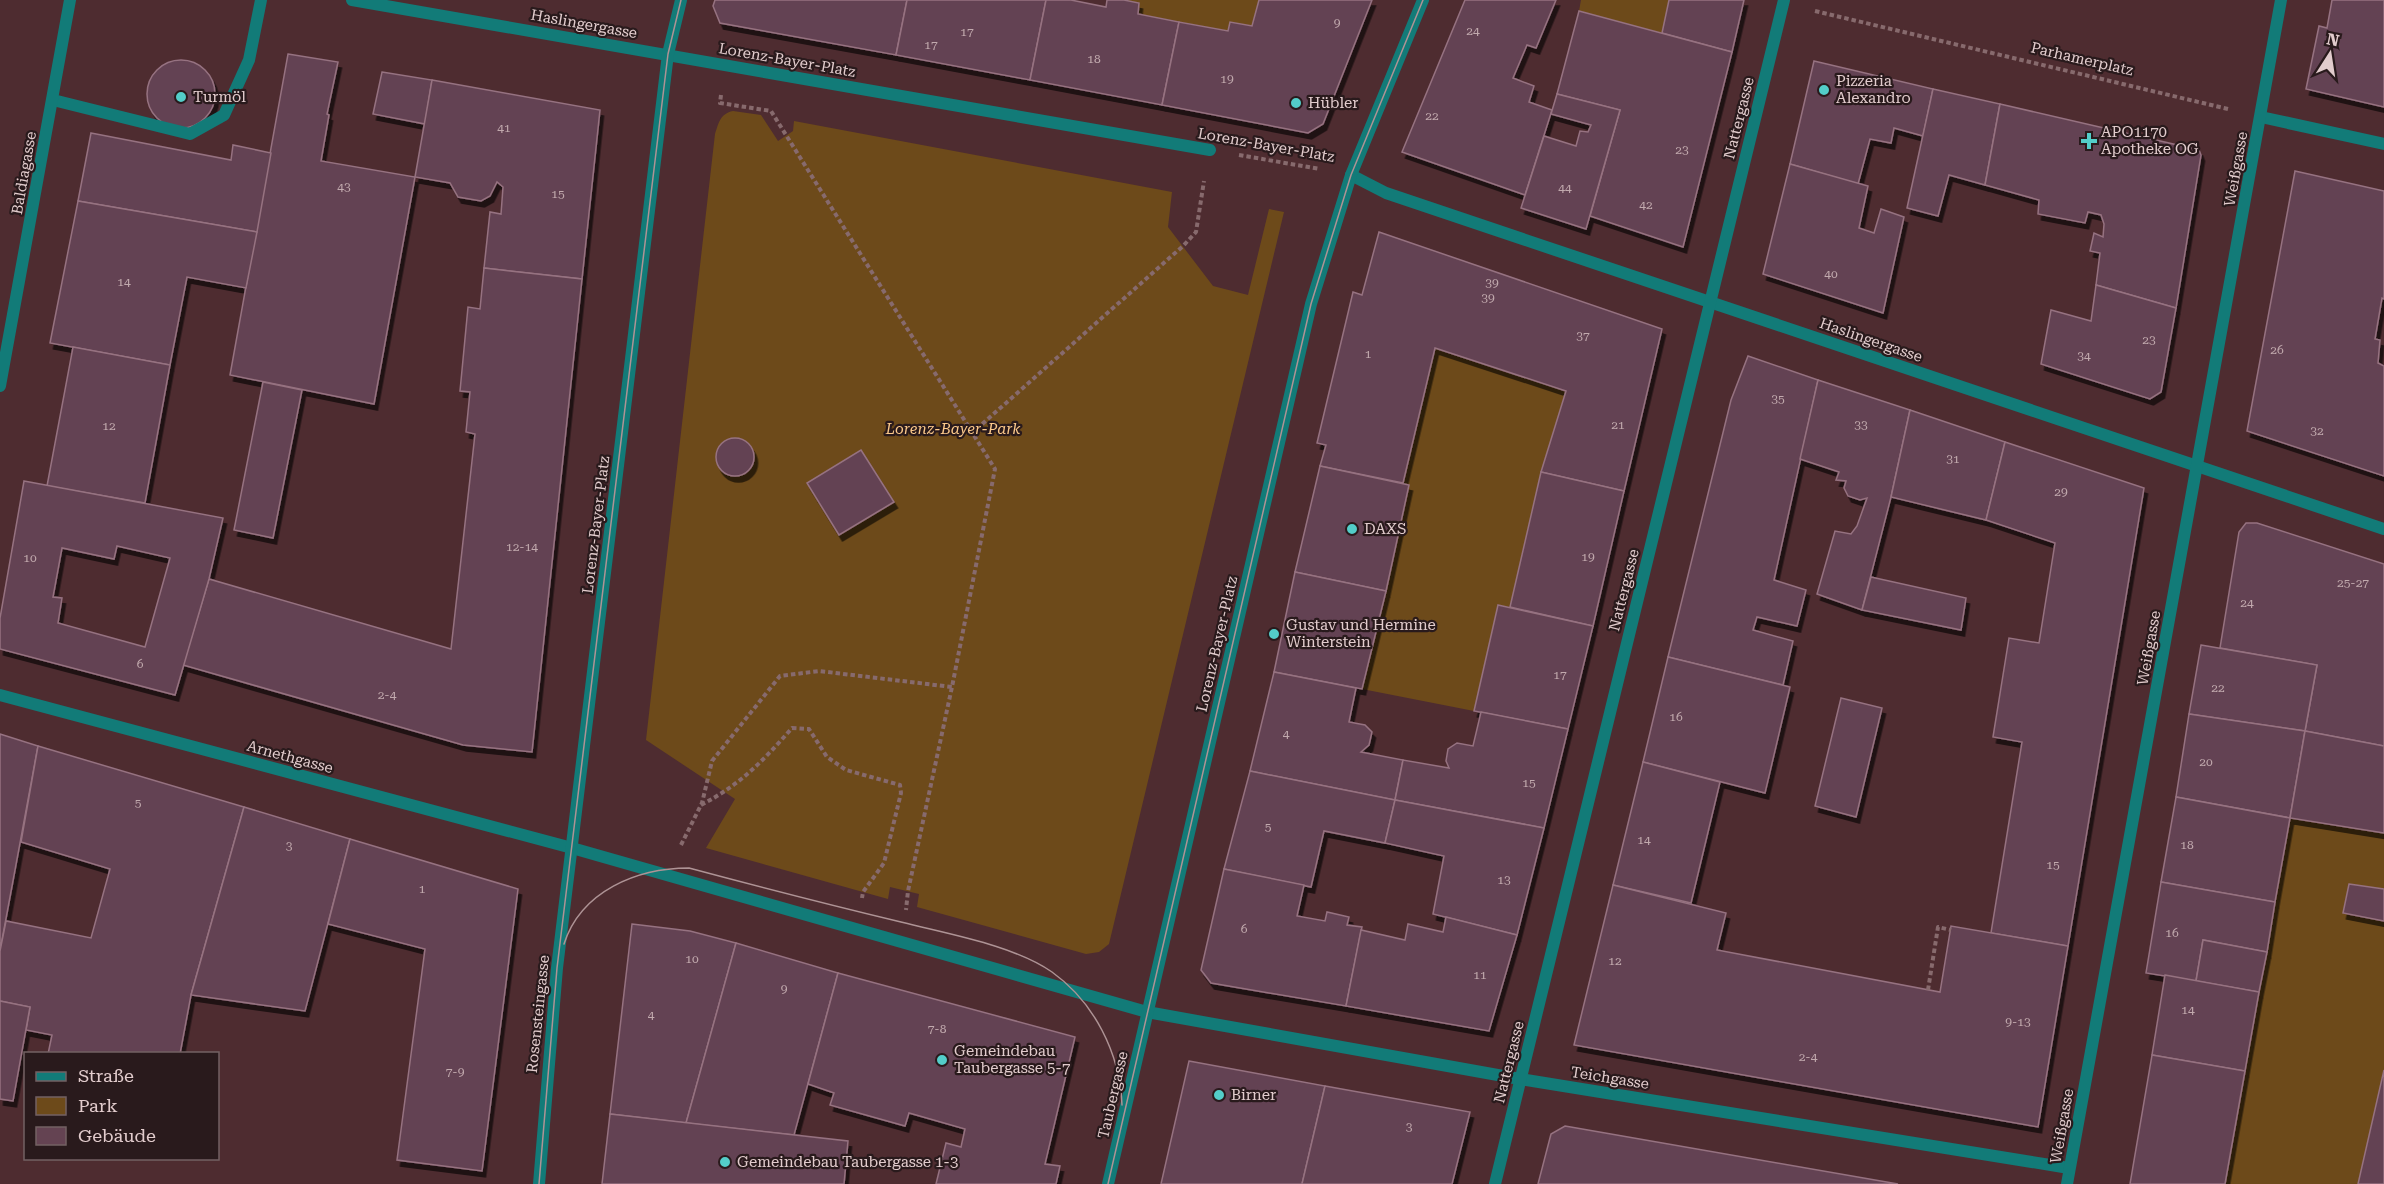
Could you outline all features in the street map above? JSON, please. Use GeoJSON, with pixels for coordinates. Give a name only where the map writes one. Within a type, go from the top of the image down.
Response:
{"type":"FeatureCollection","features":[{"type":"Feature","properties":{"kind":"street","name":"Baldiagasse"},"geometry":{"type":"LineString","coordinates":[[0,386],[70,0]]}},
{"type":"Feature","properties":{"kind":"street"},"geometry":{"type":"LineString","coordinates":[[53,100],[190,134],[224,115],[249,60],[261,0]]}},
{"type":"Feature","properties":{"kind":"street","name":"Haslingergasse"},"geometry":{"type":"LineString","coordinates":[[352,0],[668,54]]}},
{"type":"Feature","properties":{"kind":"street"},"geometry":{"type":"LineString","coordinates":[[668,54],[681,0]]}},
{"type":"Feature","properties":{"kind":"street"},"geometry":{"type":"LineString","coordinates":[[1351,175],[1423,0]]}},
{"type":"Feature","properties":{"kind":"street"},"geometry":{"type":"LineString","coordinates":[[2281,0],[2261,117],[2384,144]]}},
{"type":"Feature","properties":{"kind":"street","name":"Nattergasse"},"geometry":{"type":"LineString","coordinates":[[1495,1184],[1784,2]]}},
{"type":"Feature","properties":{"kind":"street","name":"Lorenz-Bayer-Platz"},"geometry":{"type":"LineString","coordinates":[[572,848],[668,54],[1210,150]]}},
{"type":"Feature","properties":{"kind":"street","name":"Weißgasse"},"geometry":{"type":"LineString","coordinates":[[2067,1184],[2261,117]]}},
{"type":"Feature","properties":{"kind":"street","name":"Haslingergasse"},"geometry":{"type":"LineString","coordinates":[[1351,175],[1386,193],[2384,529]]}},
{"type":"Feature","properties":{"kind":"street","name":"Lorenz-Bayer-Platz"},"geometry":{"type":"LineString","coordinates":[[1147,1012],[1311,304],[1351,175]]}},
{"type":"Feature","properties":{"kind":"street","name":"Arnethgasse"},"geometry":{"type":"LineString","coordinates":[[0,695],[572,848]]}},
{"type":"Feature","properties":{"kind":"street"},"geometry":{"type":"LineString","coordinates":[[572,848],[1147,1012]]}},
{"type":"Feature","properties":{"kind":"street","name":"Rosensteingasse"},"geometry":{"type":"LineString","coordinates":[[539,1184],[557,968],[572,848]]}},
{"type":"Feature","properties":{"kind":"street","name":"Teichgasse"},"geometry":{"type":"LineString","coordinates":[[1147,1012],[1520,1079],[2069,1168]]}},
{"type":"Feature","properties":{"kind":"street","name":"Taubergasse"},"geometry":{"type":"LineString","coordinates":[[1108,1184],[1147,1012]]}},
{"type":"Feature","properties":{"kind":"path","name":"Parhamerplatz"},"geometry":{"type":"LineString","coordinates":[[1784,2],[2261,117]]}},
{"type":"Feature","properties":{"kind":"path"},"geometry":{"type":"LineString","coordinates":[[726,65],[720,103],[771,111],[995,469],[898,941]]}},
{"type":"Feature","properties":{"kind":"path","name":"Lorenz-Bayer-Platz"},"geometry":{"type":"LineString","coordinates":[[1210,150],[1351,175]]}},
{"type":"Feature","properties":{"kind":"path"},"geometry":{"type":"LineString","coordinates":[[971,434],[1196,232],[1210,150]]}},
{"type":"Feature","properties":{"kind":"path"},"geometry":{"type":"LineString","coordinates":[[670,845],[681,845],[700,806],[712,761],[780,676],[819,670],[952,687]]}},
{"type":"Feature","properties":{"kind":"path"},"geometry":{"type":"LineString","coordinates":[[700,806],[725,792],[759,766],[792,728],[809,729],[827,757],[846,770],[900,785],[901,793],[884,863],[863,892],[855,929]]}},
{"type":"Feature","properties":{"kind":"path"},"geometry":{"type":"LineString","coordinates":[[1928,990],[1938,927],[1951,930]]}},
{"type":"Feature","properties":{"kind":"green space"},"geometry":{"type":"Polygon","coordinates":[[[1124,0],[1259,0],[1252,26],[1230,22],[1228,31],[1138,14],[1139,3],[1124,0]]]}},
{"type":"Feature","properties":{"kind":"green space"},"geometry":{"type":"Polygon","coordinates":[[[1581,0],[1669,0],[1662,33],[1579,11],[1581,0]]]}},
{"type":"Feature","properties":{"kind":"green space","name":"Lorenz-Bayer-Park"},"geometry":{"type":"Polygon","coordinates":[[[733,111],[761,115],[778,141],[793,131],[794,121],[1172,192],[1168,227],[1213,286],[1248,295],[1269,209],[1284,212],[1109,944],[1099,952],[1086,954],[917,907],[919,894],[890,887],[888,899],[706,848],[735,799],[646,740],[715,134],[723,116],[733,111]]]}},
{"type":"Feature","properties":{"kind":"green space"},"geometry":{"type":"Polygon","coordinates":[[[1435,348],[1566,391],[1541,472],[1510,607],[1498,605],[1474,711],[1362,689],[1409,486],[1403,483],[1435,348]]]}},
{"type":"Feature","properties":{"kind":"green space"},"geometry":{"type":"Polygon","coordinates":[[[2290,818],[2384,833],[2384,889],[2349,884],[2343,913],[2384,921],[2384,1070],[2358,1184],[2225,1184],[2290,818]]]}},
{"type":"Feature","properties":{"kind":"building"},"geometry":{"type":"Polygon","coordinates":[[[715,0],[907,0],[896,55],[720,23],[713,6],[715,0]]]}},
{"type":"Feature","properties":{"kind":"building"},"geometry":{"type":"Polygon","coordinates":[[[907,0],[1046,0],[1030,80],[896,55],[907,0]]]}},
{"type":"Feature","properties":{"kind":"building"},"geometry":{"type":"Polygon","coordinates":[[[1046,0],[1071,0],[1106,7],[1107,0],[1124,0],[1139,3],[1138,14],[1179,22],[1162,105],[1030,80],[1046,0]]]}},
{"type":"Feature","properties":{"kind":"building"},"geometry":{"type":"Polygon","coordinates":[[[1259,0],[1372,0],[1323,124],[1308,133],[1162,105],[1179,22],[1228,31],[1230,22],[1252,26],[1259,0]]]}},
{"type":"Feature","properties":{"kind":"building"},"geometry":{"type":"Polygon","coordinates":[[[1465,0],[1556,0],[1536,48],[1527,45],[1513,78],[1534,86],[1529,102],[1552,110],[1525,195],[1402,152],[1465,0]]]}},
{"type":"Feature","properties":{"kind":"building"},"geometry":{"type":"Polygon","coordinates":[[[1669,0],[1744,0],[1732,52],[1662,33],[1669,0]]]}},
{"type":"Feature","properties":{"kind":"building"},"geometry":{"type":"Polygon","coordinates":[[[2332,0],[2384,0],[2384,107],[2306,89],[2319,26],[2327,28],[2332,0]]]}},
{"type":"Feature","properties":{"kind":"building"},"geometry":{"type":"Polygon","coordinates":[[[1579,11],[1732,52],[1683,247],[1590,216],[1620,110],[1557,94],[1579,11]]]}},
{"type":"Feature","properties":{"kind":"building"},"geometry":{"type":"Polygon","coordinates":[[[288,54],[338,62],[327,114],[329,115],[321,161],[415,177],[374,404],[230,375],[288,54]]]}},
{"type":"Feature","properties":{"kind":"building"},"geometry":{"type":"Polygon","coordinates":[[[181,60],[194,63],[205,70],[212,81],[215,94],[212,107],[205,118],[194,125],[181,128],[168,125],[157,118],[150,107],[147,94],[150,81],[157,70],[168,63],[181,60]]]}},
{"type":"Feature","properties":{"kind":"building"},"geometry":{"type":"Polygon","coordinates":[[[1814,61],[1933,89],[1923,136],[1894,128],[1891,143],[1870,139],[1858,184],[1790,164],[1814,61]]]}},
{"type":"Feature","properties":{"kind":"building"},"geometry":{"type":"Polygon","coordinates":[[[382,72],[432,80],[425,124],[373,114],[382,72]]]}},
{"type":"Feature","properties":{"kind":"building"},"geometry":{"type":"Polygon","coordinates":[[[432,80],[600,110],[582,279],[484,268],[490,212],[501,214],[503,187],[497,182],[490,196],[481,201],[458,197],[450,183],[415,177],[432,80]]]}},
{"type":"Feature","properties":{"kind":"building"},"geometry":{"type":"Polygon","coordinates":[[[1933,89],[2000,104],[1985,185],[1949,175],[1938,216],[1907,208],[1933,89]]]}},
{"type":"Feature","properties":{"kind":"building"},"geometry":{"type":"Polygon","coordinates":[[[1557,94],[1620,110],[1586,229],[1521,208],[1544,136],[1576,146],[1580,131],[1588,132],[1591,125],[1551,114],[1557,94]]]}},
{"type":"Feature","properties":{"kind":"building"},"geometry":{"type":"Polygon","coordinates":[[[2000,104],[2199,150],[2201,155],[2176,308],[2096,285],[2100,253],[2090,251],[2094,233],[2103,237],[2104,224],[2101,215],[2088,212],[2085,223],[2038,214],[2039,200],[1985,185],[2000,104]]]}},
{"type":"Feature","properties":{"kind":"building"},"geometry":{"type":"Polygon","coordinates":[[[91,133],[231,160],[233,145],[271,153],[257,232],[78,201],[91,133]]]}},
{"type":"Feature","properties":{"kind":"building"},"geometry":{"type":"Polygon","coordinates":[[[1790,164],[1868,186],[1859,228],[1874,233],[1881,209],[1904,217],[1883,313],[1763,274],[1790,164]]]}},
{"type":"Feature","properties":{"kind":"building"},"geometry":{"type":"Polygon","coordinates":[[[2295,171],[2384,191],[2384,299],[2382,298],[2375,339],[2380,340],[2378,363],[2384,366],[2384,476],[2247,431],[2295,171]]]}},
{"type":"Feature","properties":{"kind":"building"},"geometry":{"type":"Polygon","coordinates":[[[78,201],[257,232],[246,288],[187,277],[170,365],[50,343],[78,201]]]}},
{"type":"Feature","properties":{"kind":"building"},"geometry":{"type":"Polygon","coordinates":[[[1379,232],[1662,329],[1624,491],[1541,472],[1566,391],[1435,348],[1403,483],[1320,466],[1326,445],[1317,443],[1353,292],[1362,295],[1379,232]]]}},
{"type":"Feature","properties":{"kind":"building"},"geometry":{"type":"Polygon","coordinates":[[[484,268],[582,279],[532,752],[463,745],[183,665],[209,579],[451,649],[475,434],[466,432],[470,392],[460,391],[468,307],[480,309],[484,268]]]}},
{"type":"Feature","properties":{"kind":"building"},"geometry":{"type":"Polygon","coordinates":[[[2096,285],[2176,308],[2161,392],[2150,399],[2041,364],[2051,310],[2091,321],[2096,285]]]}},
{"type":"Feature","properties":{"kind":"building"},"geometry":{"type":"Polygon","coordinates":[[[73,347],[170,365],[145,503],[47,486],[73,347]]]}},
{"type":"Feature","properties":{"kind":"building"},"geometry":{"type":"Polygon","coordinates":[[[1748,356],[1818,380],[1774,580],[1806,590],[1797,626],[1757,617],[1753,630],[1793,641],[1783,685],[1668,657],[1731,400],[1748,356]]]}},
{"type":"Feature","properties":{"kind":"building"},"geometry":{"type":"Polygon","coordinates":[[[1818,380],[1910,410],[1891,497],[1862,610],[1817,594],[1835,531],[1851,534],[1857,526],[1867,498],[1860,500],[1848,496],[1844,488],[1846,481],[1836,480],[1839,472],[1800,459],[1818,380]]]}},
{"type":"Feature","properties":{"kind":"building"},"geometry":{"type":"Polygon","coordinates":[[[263,382],[302,390],[273,538],[234,530],[263,382]]]}},
{"type":"Feature","properties":{"kind":"building"},"geometry":{"type":"Polygon","coordinates":[[[1910,410],[2005,442],[1986,520],[1891,497],[1910,410]]]}},
{"type":"Feature","properties":{"kind":"building"},"geometry":{"type":"Polygon","coordinates":[[[735,438],[749,443],[754,457],[749,471],[735,476],[721,471],[716,457],[721,443],[735,438]]]}},
{"type":"Feature","properties":{"kind":"building"},"geometry":{"type":"Polygon","coordinates":[[[2005,442],[2144,488],[2068,946],[1991,933],[2022,742],[1993,737],[2009,638],[2039,643],[2055,543],[1986,520],[2005,442]]]}},
{"type":"Feature","properties":{"kind":"building"},"geometry":{"type":"Polygon","coordinates":[[[861,450],[894,502],[839,535],[807,483],[861,450]]]}},
{"type":"Feature","properties":{"kind":"building","name":"DAXS"},"geometry":{"type":"Polygon","coordinates":[[[1320,466],[1409,485],[1386,591],[1295,572],[1320,466]]]}},
{"type":"Feature","properties":{"kind":"building"},"geometry":{"type":"Polygon","coordinates":[[[1541,472],[1624,491],[1593,626],[1510,607],[1541,472]]]}},
{"type":"Feature","properties":{"kind":"building"},"geometry":{"type":"Polygon","coordinates":[[[24,481],[223,518],[209,579],[175,695],[0,649],[0,618],[24,481]],[[117,546],[114,559],[62,548],[53,597],[62,598],[58,623],[145,647],[170,558],[117,546]]]}},
{"type":"Feature","properties":{"kind":"building"},"geometry":{"type":"Polygon","coordinates":[[[2246,523],[2257,523],[2384,564],[2384,746],[2305,731],[2317,665],[2220,648],[2239,532],[2246,523]]]}},
{"type":"Feature","properties":{"kind":"building"},"geometry":{"type":"Polygon","coordinates":[[[1295,572],[1386,591],[1362,689],[1274,672],[1295,572]]]}},
{"type":"Feature","properties":{"kind":"building"},"geometry":{"type":"Polygon","coordinates":[[[1871,577],[1966,598],[1961,630],[1862,610],[1871,577]]]}},
{"type":"Feature","properties":{"kind":"building"},"geometry":{"type":"Polygon","coordinates":[[[1498,605],[1593,626],[1568,729],[1474,711],[1498,605]]]}},
{"type":"Feature","properties":{"kind":"building"},"geometry":{"type":"Polygon","coordinates":[[[2201,645],[2317,665],[2305,731],[2189,714],[2201,645]]]}},
{"type":"Feature","properties":{"kind":"building"},"geometry":{"type":"Polygon","coordinates":[[[1668,657],[1790,687],[1765,793],[1643,762],[1668,657]]]}},
{"type":"Feature","properties":{"kind":"building"},"geometry":{"type":"Polygon","coordinates":[[[1274,672],[1356,688],[1349,722],[1365,725],[1372,732],[1369,745],[1361,752],[1403,760],[1395,800],[1250,771],[1274,672]]]}},
{"type":"Feature","properties":{"kind":"building"},"geometry":{"type":"Polygon","coordinates":[[[1841,698],[1882,708],[1856,817],[1815,806],[1841,698]]]}},
{"type":"Feature","properties":{"kind":"building"},"geometry":{"type":"Polygon","coordinates":[[[1481,712],[1568,729],[1544,828],[1395,800],[1403,760],[1449,768],[1446,761],[1448,749],[1457,743],[1473,746],[1481,712]]]}},
{"type":"Feature","properties":{"kind":"building"},"geometry":{"type":"Polygon","coordinates":[[[2189,714],[2305,731],[2290,818],[2176,797],[2189,714]]]}},
{"type":"Feature","properties":{"kind":"building"},"geometry":{"type":"Polygon","coordinates":[[[2305,731],[2384,746],[2384,833],[2290,818],[2305,731]]]}},
{"type":"Feature","properties":{"kind":"building"},"geometry":{"type":"Polygon","coordinates":[[[0,734],[38,746],[0,951],[0,734]]]}},
{"type":"Feature","properties":{"kind":"building"},"geometry":{"type":"Polygon","coordinates":[[[38,746],[244,807],[191,995],[180,1052],[48,1052],[52,1035],[26,1030],[30,1007],[0,1001],[0,951],[6,921],[91,938],[110,869],[21,842],[38,746]]]}},
{"type":"Feature","properties":{"kind":"building"},"geometry":{"type":"Polygon","coordinates":[[[1643,762],[1720,782],[1691,903],[1613,885],[1643,762]]]}},
{"type":"Feature","properties":{"kind":"building"},"geometry":{"type":"Polygon","coordinates":[[[1250,771],[1395,800],[1385,843],[1324,831],[1311,887],[1224,869],[1250,771]]]}},
{"type":"Feature","properties":{"kind":"building"},"geometry":{"type":"Polygon","coordinates":[[[2176,797],[2290,818],[2275,902],[2161,882],[2176,797]]]}},
{"type":"Feature","properties":{"kind":"building"},"geometry":{"type":"Polygon","coordinates":[[[1395,800],[1544,828],[1517,935],[1433,914],[1444,856],[1385,843],[1395,800]]]}},
{"type":"Feature","properties":{"kind":"building"},"geometry":{"type":"Polygon","coordinates":[[[244,807],[350,839],[305,1011],[191,995],[244,807]]]}},
{"type":"Feature","properties":{"kind":"building"},"geometry":{"type":"Polygon","coordinates":[[[350,839],[518,889],[482,1171],[397,1160],[425,949],[328,924],[350,839]]]}},
{"type":"Feature","properties":{"kind":"building"},"geometry":{"type":"Polygon","coordinates":[[[1224,869],[1304,885],[1297,916],[1325,921],[1327,912],[1349,917],[1347,925],[1362,927],[1346,1006],[1211,983],[1201,970],[1224,869]]]}},
{"type":"Feature","properties":{"kind":"building"},"geometry":{"type":"Polygon","coordinates":[[[2161,882],[2275,902],[2267,952],[2203,940],[2196,981],[2146,973],[2161,882]]]}},
{"type":"Feature","properties":{"kind":"building"},"geometry":{"type":"Polygon","coordinates":[[[2349,884],[2384,889],[2384,921],[2343,913],[2349,884]]]}},
{"type":"Feature","properties":{"kind":"building"},"geometry":{"type":"Polygon","coordinates":[[[1613,885],[1726,913],[1717,950],[1940,992],[1951,926],[2068,946],[2038,1127],[1574,1045],[1613,885]]]}},
{"type":"Feature","properties":{"kind":"building"},"geometry":{"type":"Polygon","coordinates":[[[1446,917],[1517,935],[1489,1031],[1346,1006],[1361,930],[1405,940],[1408,924],[1443,932],[1446,917]]]}},
{"type":"Feature","properties":{"kind":"building"},"geometry":{"type":"Polygon","coordinates":[[[632,924],[690,931],[736,943],[686,1123],[610,1114],[632,924]]]}},
{"type":"Feature","properties":{"kind":"building"},"geometry":{"type":"Polygon","coordinates":[[[2203,940],[2267,952],[2259,992],[2196,981],[2203,940]]]}},
{"type":"Feature","properties":{"kind":"building"},"geometry":{"type":"Polygon","coordinates":[[[736,943],[838,973],[794,1135],[686,1123],[736,943]]]}},
{"type":"Feature","properties":{"kind":"building","name":"Gemeindebau Taubergasse 5-7"},"geometry":{"type":"Polygon","coordinates":[[[838,973],[1075,1037],[1045,1164],[1060,1166],[1056,1184],[936,1184],[946,1143],[961,1147],[965,1129],[909,1113],[905,1126],[830,1105],[834,1093],[808,1084],[838,973]]]}},
{"type":"Feature","properties":{"kind":"building"},"geometry":{"type":"Polygon","coordinates":[[[2165,975],[2259,992],[2245,1071],[2152,1055],[2165,975]]]}},
{"type":"Feature","properties":{"kind":"building"},"geometry":{"type":"Polygon","coordinates":[[[0,1001],[30,1007],[13,1101],[0,1099],[0,1001]]]}},
{"type":"Feature","properties":{"kind":"building"},"geometry":{"type":"Polygon","coordinates":[[[2152,1055],[2245,1071],[2225,1184],[2130,1184],[2152,1055]]]}},
{"type":"Feature","properties":{"kind":"building"},"geometry":{"type":"Polygon","coordinates":[[[1189,1061],[1325,1086],[1302,1184],[1161,1184],[1189,1061]]]}},
{"type":"Feature","properties":{"kind":"building"},"geometry":{"type":"Polygon","coordinates":[[[2384,1070],[2384,1184],[2358,1184],[2384,1070]]]}},
{"type":"Feature","properties":{"kind":"building"},"geometry":{"type":"Polygon","coordinates":[[[1325,1086],[1470,1112],[1452,1184],[1302,1184],[1325,1086]]]}},
{"type":"Feature","properties":{"kind":"building","name":"Gemeindebau Taubergasse 1-3"},"geometry":{"type":"Polygon","coordinates":[[[610,1114],[848,1141],[844,1184],[602,1184],[610,1114]]]}},
{"type":"Feature","properties":{"kind":"building"},"geometry":{"type":"Polygon","coordinates":[[[1565,1126],[1898,1184],[1538,1184],[1551,1134],[1565,1126]]]}},
{"type":"Feature","properties":{"kind":"tram line"},"geometry":{"type":"LineString","coordinates":[[539,1184],[557,968],[668,54],[681,0]]}},
{"type":"Feature","properties":{"kind":"tram line"},"geometry":{"type":"LineString","coordinates":[[1108,1184],[1311,304],[1351,175],[1423,0]]}},
{"type":"Feature","properties":{"kind":"tram line"},"geometry":{"type":"LineString","coordinates":[[564,944],[583,910],[613,886],[650,872],[689,868],[979,941],[1018,954],[1052,972],[1080,998],[1102,1030],[1110,1048],[1116,1066],[1122,1105]]}},
{"type":"Feature","properties":{"kind":"place","name":"Pizzeria Alexandro"},"geometry":{"type":"Point","coordinates":[1824,90]}},
{"type":"Feature","properties":{"kind":"place","name":"Turmöl"},"geometry":{"type":"Point","coordinates":[181,97]}},
{"type":"Feature","properties":{"kind":"place","name":"Hübler"},"geometry":{"type":"Point","coordinates":[1296,103]}},
{"type":"Feature","properties":{"kind":"place","name":"APO1170 Apotheke OG"},"geometry":{"type":"Point","coordinates":[2089,141]}},
{"type":"Feature","properties":{"kind":"place","name":"DAXS"},"geometry":{"type":"Point","coordinates":[1352,529]}},
{"type":"Feature","properties":{"kind":"place","name":"Gustav und Hermine Winterstein"},"geometry":{"type":"Point","coordinates":[1274,634]}},
{"type":"Feature","properties":{"kind":"place","name":"Gemeindebau Taubergasse 5-7"},"geometry":{"type":"Point","coordinates":[942,1060]}},
{"type":"Feature","properties":{"kind":"place","name":"Birner"},"geometry":{"type":"Point","coordinates":[1219,1095]}},
{"type":"Feature","properties":{"kind":"place","name":"Gemeindebau Taubergasse 1-3"},"geometry":{"type":"Point","coordinates":[725,1162]}}]}
